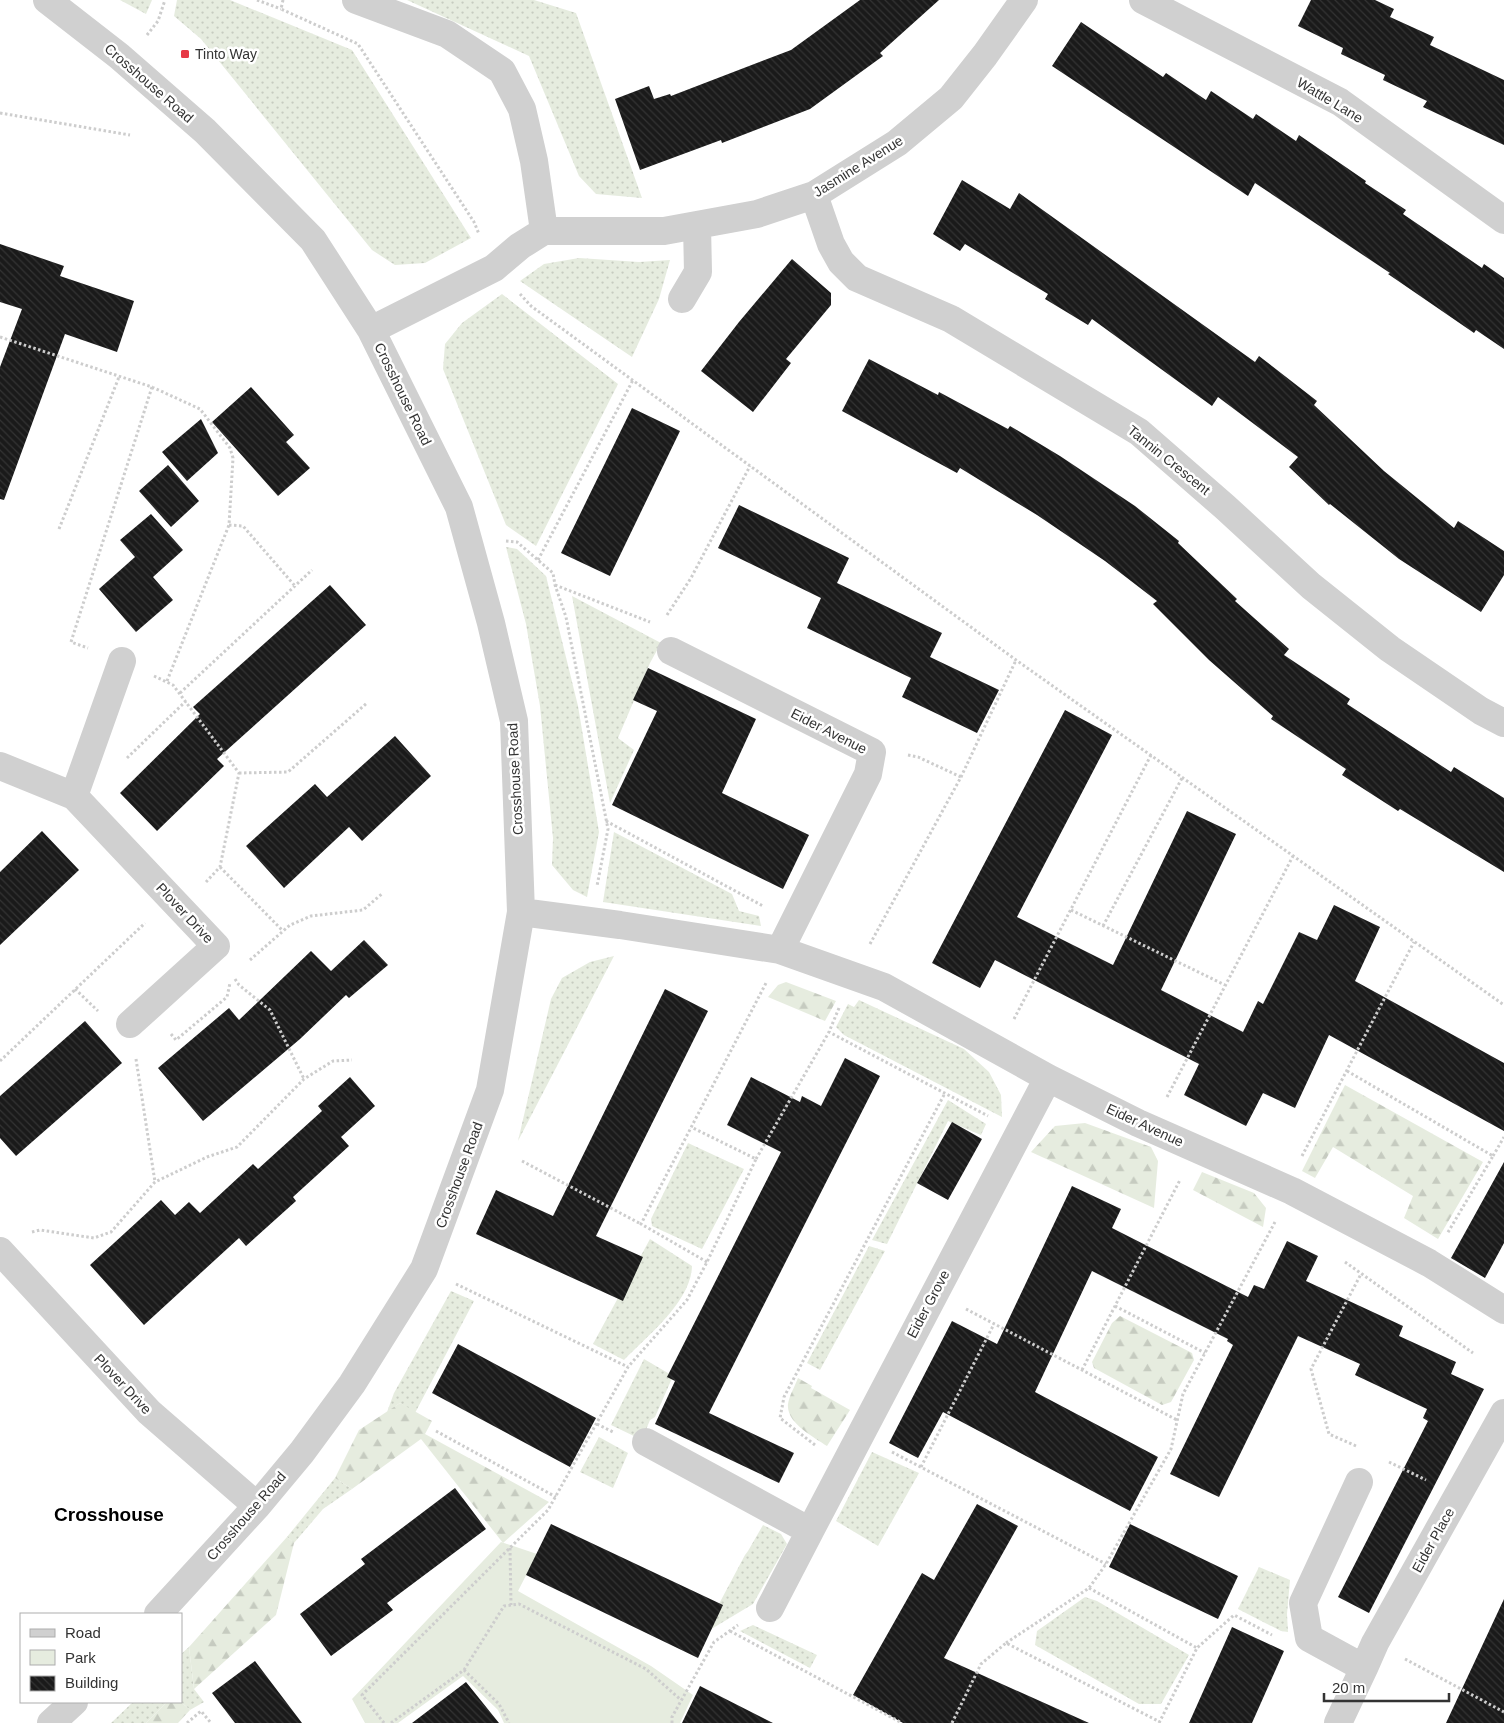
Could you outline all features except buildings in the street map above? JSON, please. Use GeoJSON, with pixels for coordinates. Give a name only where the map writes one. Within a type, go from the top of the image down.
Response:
{"type":"FeatureCollection","features":[{"type":"Feature","properties":{"kind":"street","name":"Crosshouse Road"},"geometry":{"type":"LineString","coordinates":[[47,0],[119,56],[205,131],[313,240],[371,330],[459,507],[491,623],[514,721],[521,912],[490,1090],[424,1269],[352,1384],[302,1452],[257,1506],[159,1613]]}},
{"type":"Feature","properties":{"kind":"street"},"geometry":{"type":"LineString","coordinates":[[356,0],[447,34],[502,71],[522,109],[534,161],[544,231],[520,246],[494,268],[371,330]]}},
{"type":"Feature","properties":{"kind":"street","name":"Jasmine Avenue"},"geometry":{"type":"LineString","coordinates":[[544,231],[664,231],[757,214],[814,195],[897,143],[951,98],[985,55],[1024,0]]}},
{"type":"Feature","properties":{"kind":"street","name":"Wattle Lane"},"geometry":{"type":"LineString","coordinates":[[1143,0],[1340,102],[1504,220]]}},
{"type":"Feature","properties":{"kind":"street","name":"Tannin Crescent"},"geometry":{"type":"LineString","coordinates":[[814,195],[832,244],[841,262],[857,278],[951,319],[1139,432],[1311,586],[1390,649],[1480,711],[1504,723]]}},
{"type":"Feature","properties":{"kind":"street"},"geometry":{"type":"LineString","coordinates":[[682,298],[698,272],[697,226]]}},
{"type":"Feature","properties":{"kind":"street","name":"Eider Avenue"},"geometry":{"type":"LineString","coordinates":[[671,651],[872,752],[868,774],[786,938]]}},
{"type":"Feature","properties":{"kind":"street"},"geometry":{"type":"LineString","coordinates":[[74,796],[122,661]]}},
{"type":"Feature","properties":{"kind":"street","name":"Plover Drive"},"geometry":{"type":"LineString","coordinates":[[0,766],[74,796],[216,946],[139,1016]]}},
{"type":"Feature","properties":{"kind":"street","name":"Eider Avenue"},"geometry":{"type":"LineString","coordinates":[[521,912],[591,921],[786,938],[853,975],[884,987],[1048,1078],[1150,1128],[1288,1189],[1430,1263],[1504,1310]]}},
{"type":"Feature","properties":{"kind":"street","name":"Eider Grove"},"geometry":{"type":"LineString","coordinates":[[770,1608],[843,1465],[1048,1078]]}},
{"type":"Feature","properties":{"kind":"street","name":"Plover Drive"},"geometry":{"type":"LineString","coordinates":[[0,1251],[148,1412],[257,1506]]}},
{"type":"Feature","properties":{"kind":"street","name":"Eider Place"},"geometry":{"type":"LineString","coordinates":[[1338,1723],[1375,1643],[1504,1413]]}},
{"type":"Feature","properties":{"kind":"street"},"geometry":{"type":"LineString","coordinates":[[646,1442],[810,1531]]}},
{"type":"Feature","properties":{"kind":"street"},"geometry":{"type":"LineString","coordinates":[[1359,1482],[1303,1604],[1309,1638],[1364,1668]]}},
{"type":"Feature","properties":{"kind":"street"},"geometry":{"type":"LineString","coordinates":[[50,1723],[73,1703]]}},
{"type":"Feature","properties":{"kind":"path"},"geometry":{"type":"LineString","coordinates":[[257,0],[358,44],[474,222],[494,268],[531,306],[1016,660],[1504,1005]]}},
{"type":"Feature","properties":{"kind":"path"},"geometry":{"type":"LineString","coordinates":[[281,9],[283,0]]}},
{"type":"Feature","properties":{"kind":"path"},"geometry":{"type":"LineString","coordinates":[[0,113],[130,135]]}},
{"type":"Feature","properties":{"kind":"path"},"geometry":{"type":"LineString","coordinates":[[0,337],[152,388],[200,409],[230,448],[234,458],[229,525],[167,682]]}},
{"type":"Feature","properties":{"kind":"path"},"geometry":{"type":"LineString","coordinates":[[60,530],[120,377]]}},
{"type":"Feature","properties":{"kind":"path"},"geometry":{"type":"LineString","coordinates":[[538,560],[632,380]]}},
{"type":"Feature","properties":{"kind":"path"},"geometry":{"type":"LineString","coordinates":[[0,1061],[175,903],[220,867],[239,773],[174,684],[122,661],[71,642],[152,388]]}},
{"type":"Feature","properties":{"kind":"path"},"geometry":{"type":"LineString","coordinates":[[660,626],[690,578],[750,466]]}},
{"type":"Feature","properties":{"kind":"path"},"geometry":{"type":"LineString","coordinates":[[229,525],[243,526],[294,586]]}},
{"type":"Feature","properties":{"kind":"path"},"geometry":{"type":"LineString","coordinates":[[470,548],[504,541],[517,542],[553,573],[566,617],[608,829],[591,921]]}},
{"type":"Feature","properties":{"kind":"path"},"geometry":{"type":"LineString","coordinates":[[180,694],[312,570]]}},
{"type":"Feature","properties":{"kind":"path"},"geometry":{"type":"LineString","coordinates":[[555,585],[660,626],[671,651]]}},
{"type":"Feature","properties":{"kind":"path"},"geometry":{"type":"LineString","coordinates":[[384,1723],[362,1695],[548,1510],[628,1368],[687,1300],[756,1159],[829,1032],[853,975],[962,777],[1016,660]]}},
{"type":"Feature","properties":{"kind":"path"},"geometry":{"type":"LineString","coordinates":[[123,762],[186,701]]}},
{"type":"Feature","properties":{"kind":"path"},"geometry":{"type":"LineString","coordinates":[[239,773],[288,772],[367,702]]}},
{"type":"Feature","properties":{"kind":"path"},"geometry":{"type":"LineString","coordinates":[[872,752],[918,756],[962,777]]}},
{"type":"Feature","properties":{"kind":"path"},"geometry":{"type":"LineString","coordinates":[[998,1050],[1150,755]]}},
{"type":"Feature","properties":{"kind":"path"},"geometry":{"type":"LineString","coordinates":[[1103,926],[1182,778]]}},
{"type":"Feature","properties":{"kind":"path"},"geometry":{"type":"LineString","coordinates":[[606,821],[758,902],[786,938],[772,972],[641,1224]]}},
{"type":"Feature","properties":{"kind":"path"},"geometry":{"type":"LineString","coordinates":[[1150,1128],[1293,856]]}},
{"type":"Feature","properties":{"kind":"path"},"geometry":{"type":"LineString","coordinates":[[220,867],[283,931]]}},
{"type":"Feature","properties":{"kind":"path"},"geometry":{"type":"LineString","coordinates":[[139,1016],[176,1040],[227,998],[232,975],[290,926],[311,916],[363,910],[383,893]]}},
{"type":"Feature","properties":{"kind":"path"},"geometry":{"type":"LineString","coordinates":[[1071,910],[1225,985]]}},
{"type":"Feature","properties":{"kind":"path"},"geometry":{"type":"LineString","coordinates":[[952,1723],[981,1664],[1006,1643],[1089,1588],[1106,1564],[1171,1449],[1183,1394],[1274,1224],[1288,1189],[1346,1071],[1414,942]]}},
{"type":"Feature","properties":{"kind":"path"},"geometry":{"type":"LineString","coordinates":[[212,950],[240,985],[270,1010],[304,1079]]}},
{"type":"Feature","properties":{"kind":"path"},"geometry":{"type":"LineString","coordinates":[[139,1016],[155,1182]]}},
{"type":"Feature","properties":{"kind":"path"},"geometry":{"type":"LineString","coordinates":[[829,1032],[1020,1133]]}},
{"type":"Feature","properties":{"kind":"path"},"geometry":{"type":"LineString","coordinates":[[24,1234],[40,1230],[94,1238],[111,1232],[155,1182],[207,1156],[237,1147],[304,1079],[333,1061],[352,1060]]}},
{"type":"Feature","properties":{"kind":"path"},"geometry":{"type":"LineString","coordinates":[[1346,1071],[1493,1156]]}},
{"type":"Feature","properties":{"kind":"path"},"geometry":{"type":"LineString","coordinates":[[843,1465],[780,1418],[784,1397],[945,1093]]}},
{"type":"Feature","properties":{"kind":"path"},"geometry":{"type":"LineString","coordinates":[[691,1127],[756,1159]]}},
{"type":"Feature","properties":{"kind":"path"},"geometry":{"type":"LineString","coordinates":[[1430,1263],[1504,1137]]}},
{"type":"Feature","properties":{"kind":"path"},"geometry":{"type":"LineString","coordinates":[[1082,1370],[1196,1148]]}},
{"type":"Feature","properties":{"kind":"path"},"geometry":{"type":"LineString","coordinates":[[522,1161],[641,1224],[707,1262]]}},
{"type":"Feature","properties":{"kind":"path"},"geometry":{"type":"LineString","coordinates":[[1274,1224],[1282,1228]]}},
{"type":"Feature","properties":{"kind":"path"},"geometry":{"type":"LineString","coordinates":[[1342,1260],[1473,1353]]}},
{"type":"Feature","properties":{"kind":"path"},"geometry":{"type":"LineString","coordinates":[[424,1269],[628,1368]]}},
{"type":"Feature","properties":{"kind":"path"},"geometry":{"type":"LineString","coordinates":[[1362,1274],[1311,1369],[1329,1434],[1362,1449]]}},
{"type":"Feature","properties":{"kind":"path"},"geometry":{"type":"LineString","coordinates":[[935,1292],[1178,1420]]}},
{"type":"Feature","properties":{"kind":"path"},"geometry":{"type":"LineString","coordinates":[[1115,1306],[1205,1353]]}},
{"type":"Feature","properties":{"kind":"path"},"geometry":{"type":"LineString","coordinates":[[921,1467],[994,1324]]}},
{"type":"Feature","properties":{"kind":"path"},"geometry":{"type":"LineString","coordinates":[[436,1430],[556,1497]]}},
{"type":"Feature","properties":{"kind":"path"},"geometry":{"type":"LineString","coordinates":[[860,1435],[1106,1564]]}},
{"type":"Feature","properties":{"kind":"path"},"geometry":{"type":"LineString","coordinates":[[1388,1462],[1458,1495]]}},
{"type":"Feature","properties":{"kind":"path"},"geometry":{"type":"LineString","coordinates":[[510,1548],[511,1605]]}},
{"type":"Feature","properties":{"kind":"path"},"geometry":{"type":"LineString","coordinates":[[1089,1588],[1197,1648]]}},
{"type":"Feature","properties":{"kind":"path"},"geometry":{"type":"LineString","coordinates":[[391,1723],[464,1670],[504,1606],[519,1604],[646,1669],[681,1700]]}},
{"type":"Feature","properties":{"kind":"path"},"geometry":{"type":"LineString","coordinates":[[672,1723],[672,1718],[681,1700],[714,1642],[770,1608]]}},
{"type":"Feature","properties":{"kind":"path"},"geometry":{"type":"LineString","coordinates":[[1006,1643],[1159,1722],[1197,1648],[1234,1616],[1283,1640],[1309,1638]]}},
{"type":"Feature","properties":{"kind":"path"},"geometry":{"type":"LineString","coordinates":[[730,1631],[902,1723]]}},
{"type":"Feature","properties":{"kind":"path"},"geometry":{"type":"LineString","coordinates":[[1375,1643],[1504,1712]]}},
{"type":"Feature","properties":{"kind":"path"},"geometry":{"type":"LineString","coordinates":[[464,1670],[499,1704],[509,1723]]}},
{"type":"Feature","properties":{"kind":"path"},"geometry":{"type":"LineString","coordinates":[[187,1723],[201,1711],[211,1723]]}},
{"type":"Feature","properties":{"kind":"green space"},"geometry":{"type":"Polygon","coordinates":[[[120,0],[152,0],[146,14],[120,0]]]}},
{"type":"Feature","properties":{"kind":"green space"},"geometry":{"type":"Polygon","coordinates":[[[177,0],[230,0],[352,50],[471,238],[425,263],[395,265],[372,250],[201,39],[174,16],[177,0]]]}},
{"type":"Feature","properties":{"kind":"green space"},"geometry":{"type":"Polygon","coordinates":[[[407,0],[534,0],[576,13],[642,198],[596,194],[579,176],[529,56],[407,0]]]}},
{"type":"Feature","properties":{"kind":"green space"},"geometry":{"type":"Polygon","coordinates":[[[579,258],[639,262],[670,260],[659,299],[632,357],[520,281],[544,264],[579,258]]]}},
{"type":"Feature","properties":{"kind":"green space"},"geometry":{"type":"Polygon","coordinates":[[[502,294],[618,384],[536,546],[506,525],[443,369],[445,344],[462,323],[502,294]]]}},
{"type":"Feature","properties":{"kind":"green space"},"geometry":{"type":"Polygon","coordinates":[[[506,547],[517,549],[546,576],[578,706],[599,832],[587,897],[573,890],[552,865],[553,838],[540,706],[526,624],[506,547]]]}},
{"type":"Feature","properties":{"kind":"green space"},"geometry":{"type":"Polygon","coordinates":[[[572,596],[661,643],[650,663],[618,738],[634,750],[610,803],[572,596]]]}},
{"type":"Feature","properties":{"kind":"green space"},"geometry":{"type":"Polygon","coordinates":[[[614,832],[732,894],[739,911],[759,916],[761,926],[603,902],[614,832]]]}},
{"type":"Feature","properties":{"kind":"green space"},"geometry":{"type":"Polygon","coordinates":[[[614,956],[518,1141],[551,999],[562,978],[590,962],[614,956]]]}},
{"type":"Feature","properties":{"kind":"green space"},"geometry":{"type":"Polygon","coordinates":[[[786,982],[836,1001],[825,1021],[768,997],[778,985],[786,982]]]}},
{"type":"Feature","properties":{"kind":"green space"},"geometry":{"type":"Polygon","coordinates":[[[859,1000],[964,1049],[989,1072],[1001,1095],[1002,1117],[844,1035],[836,1027],[848,1004],[854,1007],[859,1000]]]}},
{"type":"Feature","properties":{"kind":"green space"},"geometry":{"type":"Polygon","coordinates":[[[1345,1085],[1483,1162],[1438,1239],[1404,1218],[1413,1196],[1333,1147],[1315,1178],[1302,1171],[1345,1085]]]}},
{"type":"Feature","properties":{"kind":"green space"},"geometry":{"type":"Polygon","coordinates":[[[948,1100],[986,1124],[981,1135],[948,1121],[887,1244],[872,1240],[948,1100]]]}},
{"type":"Feature","properties":{"kind":"green space"},"geometry":{"type":"Polygon","coordinates":[[[1085,1123],[1151,1147],[1158,1161],[1154,1208],[1031,1152],[1055,1126],[1085,1123]]]}},
{"type":"Feature","properties":{"kind":"green space"},"geometry":{"type":"Polygon","coordinates":[[[688,1143],[744,1169],[702,1249],[652,1226],[651,1219],[688,1143]]]}},
{"type":"Feature","properties":{"kind":"green space"},"geometry":{"type":"Polygon","coordinates":[[[1202,1172],[1254,1193],[1266,1208],[1263,1227],[1193,1190],[1202,1172]]]}},
{"type":"Feature","properties":{"kind":"green space"},"geometry":{"type":"Polygon","coordinates":[[[650,1239],[692,1266],[690,1279],[676,1305],[666,1318],[624,1360],[593,1344],[650,1239]]]}},
{"type":"Feature","properties":{"kind":"green space"},"geometry":{"type":"Polygon","coordinates":[[[869,1246],[885,1251],[820,1370],[807,1363],[869,1246]]]}},
{"type":"Feature","properties":{"kind":"green space"},"geometry":{"type":"Polygon","coordinates":[[[451,1291],[474,1301],[415,1413],[400,1403],[387,1412],[394,1393],[451,1291]]]}},
{"type":"Feature","properties":{"kind":"green space"},"geometry":{"type":"Polygon","coordinates":[[[1120,1316],[1192,1353],[1194,1360],[1171,1402],[1162,1405],[1094,1368],[1092,1362],[1112,1323],[1120,1316]]]}},
{"type":"Feature","properties":{"kind":"green space"},"geometry":{"type":"Polygon","coordinates":[[[644,1359],[673,1376],[655,1417],[650,1420],[643,1437],[636,1437],[611,1425],[644,1359]]]}},
{"type":"Feature","properties":{"kind":"green space"},"geometry":{"type":"Polygon","coordinates":[[[798,1378],[812,1386],[811,1388],[850,1410],[827,1446],[808,1434],[791,1417],[788,1404],[798,1378]]]}},
{"type":"Feature","properties":{"kind":"green space"},"geometry":{"type":"Polygon","coordinates":[[[400,1403],[432,1421],[425,1434],[549,1502],[503,1543],[421,1439],[352,1489],[335,1478],[359,1430],[400,1403]]]}},
{"type":"Feature","properties":{"kind":"green space"},"geometry":{"type":"Polygon","coordinates":[[[599,1437],[628,1453],[613,1488],[580,1472],[599,1437]]]}},
{"type":"Feature","properties":{"kind":"green space"},"geometry":{"type":"Polygon","coordinates":[[[872,1452],[919,1473],[878,1546],[836,1521],[872,1452]]]}},
{"type":"Feature","properties":{"kind":"green space"},"geometry":{"type":"Polygon","coordinates":[[[335,1478],[352,1489],[323,1509],[294,1543],[287,1537],[335,1478]]]}},
{"type":"Feature","properties":{"kind":"green space"},"geometry":{"type":"Polygon","coordinates":[[[763,1525],[781,1534],[787,1544],[753,1604],[703,1634],[745,1555],[763,1525]]]}},
{"type":"Feature","properties":{"kind":"green space"},"geometry":{"type":"Polygon","coordinates":[[[287,1537],[294,1543],[276,1615],[194,1689],[189,1647],[287,1537]]]}},
{"type":"Feature","properties":{"kind":"green space"},"geometry":{"type":"Polygon","coordinates":[[[501,1542],[537,1554],[518,1591],[651,1666],[693,1695],[680,1723],[504,1723],[498,1710],[463,1676],[398,1723],[365,1723],[352,1699],[501,1542]]]}},
{"type":"Feature","properties":{"kind":"green space"},"geometry":{"type":"Polygon","coordinates":[[[1259,1567],[1290,1580],[1287,1614],[1288,1632],[1281,1631],[1238,1609],[1259,1567]]]}},
{"type":"Feature","properties":{"kind":"green space"},"geometry":{"type":"Polygon","coordinates":[[[1085,1597],[1097,1601],[1189,1655],[1161,1704],[1139,1704],[1035,1645],[1037,1631],[1085,1597]]]}},
{"type":"Feature","properties":{"kind":"green space"},"geometry":{"type":"Polygon","coordinates":[[[753,1625],[817,1655],[810,1668],[740,1631],[753,1625]]]}},
{"type":"Feature","properties":{"kind":"green space"},"geometry":{"type":"Polygon","coordinates":[[[189,1647],[194,1689],[204,1702],[190,1710],[182,1703],[182,1653],[189,1647]]]}},
{"type":"Feature","properties":{"kind":"green space"},"geometry":{"type":"Polygon","coordinates":[[[132,1703],[166,1703],[146,1723],[111,1723],[132,1703]]]}},
{"type":"Feature","properties":{"kind":"green space"},"geometry":{"type":"Polygon","coordinates":[[[166,1703],[182,1703],[190,1710],[178,1723],[146,1723],[166,1703]]]}},
{"type":"Feature","properties":{"kind":"place","name":"Tinto Way"},"geometry":{"type":"Point","coordinates":[185,54]}},
{"type":"Feature","properties":{"kind":"district","name":"Crosshouse"},"geometry":{"type":"Point","coordinates":[109,1514]}}]}
